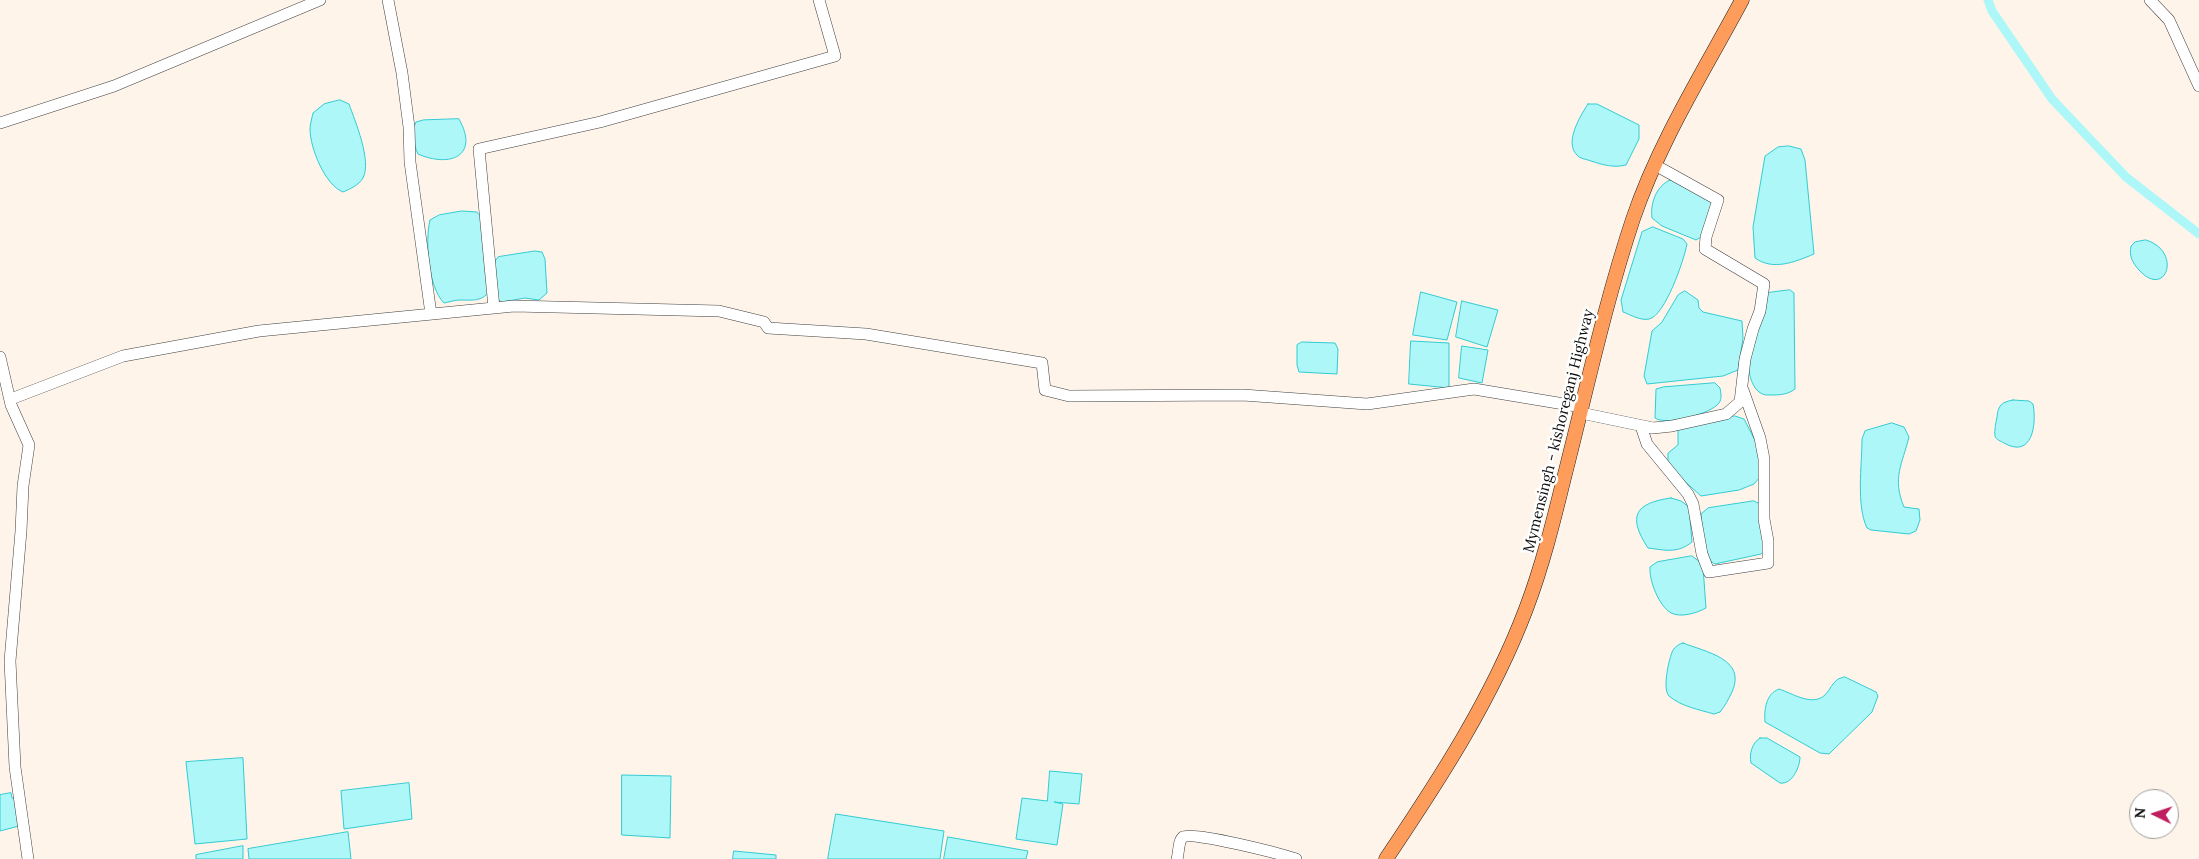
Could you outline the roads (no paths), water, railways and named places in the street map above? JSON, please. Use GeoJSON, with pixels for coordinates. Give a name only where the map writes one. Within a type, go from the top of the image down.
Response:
{"type":"FeatureCollection","features":[{"type":"Feature","properties":{"kind":"main road","name":"Mymensingh - kishoreganj Highway"},"geometry":{"type":"LineString","coordinates":[[1386,859],[1442,773],[1486,698],[1508,652],[1543,560],[1616,278],[1634,217],[1655,165],[1742,0]]}},
{"type":"Feature","properties":{"kind":"street"},"geometry":{"type":"LineString","coordinates":[[0,123],[114,86],[320,0]]}},
{"type":"Feature","properties":{"kind":"street"},"geometry":{"type":"LineString","coordinates":[[388,0],[403,82],[409,127],[410,162],[431,314]]}},
{"type":"Feature","properties":{"kind":"street"},"geometry":{"type":"LineString","coordinates":[[494,308],[478,149],[600,122],[835,56],[819,0]]}},
{"type":"Feature","properties":{"kind":"street"},"geometry":{"type":"LineString","coordinates":[[2150,0],[2169,20],[2199,86]]}},
{"type":"Feature","properties":{"kind":"street"},"geometry":{"type":"LineString","coordinates":[[11,398],[123,356],[259,331],[514,306],[719,311],[764,322],[768,328],[866,334],[1042,362],[1045,390],[1069,396],[1243,395],[1366,404],[1474,389],[1581,410],[1641,426],[1654,428],[1672,426],[1726,414],[1740,402],[1745,359],[1752,329],[1760,311],[1764,284],[1705,249],[1706,237],[1718,200],[1655,165]]}},
{"type":"Feature","properties":{"kind":"street"},"geometry":{"type":"LineString","coordinates":[[0,357],[11,398],[11,405],[29,445],[23,486],[10,661],[15,767],[28,859]]}},
{"type":"Feature","properties":{"kind":"street"},"geometry":{"type":"LineString","coordinates":[[1641,426],[1647,444],[1688,494],[1693,504],[1702,554],[1708,572],[1768,563],[1768,541],[1764,518],[1764,459],[1760,438],[1742,388]]}},
{"type":"Feature","properties":{"kind":"street"},"geometry":{"type":"LineString","coordinates":[[1177,859],[1180,841],[1182,838],[1190,835],[1231,842],[1296,859]]}},
{"type":"Feature","properties":{"kind":"water"},"geometry":{"type":"Polygon","coordinates":[[[340,100],[349,104],[362,141],[365,162],[363,178],[343,192],[330,182],[320,165],[313,146],[310,129],[313,113],[324,104],[340,100]]]}},
{"type":"Feature","properties":{"kind":"water"},"geometry":{"type":"Polygon","coordinates":[[[1588,104],[1597,104],[1639,125],[1639,139],[1626,165],[1600,164],[1580,157],[1573,150],[1572,144],[1575,130],[1588,104]]]}},
{"type":"Feature","properties":{"kind":"water"},"geometry":{"type":"Polygon","coordinates":[[[459,119],[465,132],[466,142],[464,150],[458,156],[441,160],[418,154],[413,138],[416,122],[423,120],[459,119]]]}},
{"type":"Feature","properties":{"kind":"water"},"geometry":{"type":"Polygon","coordinates":[[[1789,146],[1801,149],[1805,160],[1814,254],[1784,264],[1769,264],[1755,258],[1753,227],[1765,156],[1778,147],[1789,146]]]}},
{"type":"Feature","properties":{"kind":"water"},"geometry":{"type":"Polygon","coordinates":[[[1670,180],[1675,180],[1713,201],[1701,237],[1696,240],[1662,226],[1652,218],[1655,196],[1661,186],[1670,180]]]}},
{"type":"Feature","properties":{"kind":"water"},"geometry":{"type":"Polygon","coordinates":[[[462,211],[477,212],[482,218],[489,291],[480,299],[444,303],[434,286],[431,275],[428,251],[430,220],[439,215],[462,211]]]}},
{"type":"Feature","properties":{"kind":"water"},"geometry":{"type":"Polygon","coordinates":[[[1653,227],[1683,239],[1687,244],[1678,274],[1667,298],[1655,316],[1643,319],[1623,312],[1621,300],[1642,232],[1653,227]]]}},
{"type":"Feature","properties":{"kind":"water"},"geometry":{"type":"Polygon","coordinates":[[[2146,240],[2157,246],[2164,254],[2167,262],[2167,270],[2163,277],[2157,280],[2149,278],[2139,270],[2131,256],[2131,246],[2135,242],[2146,240]]]}},
{"type":"Feature","properties":{"kind":"water"},"geometry":{"type":"Polygon","coordinates":[[[535,251],[542,252],[545,259],[547,293],[539,300],[525,298],[502,302],[498,300],[493,264],[498,257],[535,251]]]}},
{"type":"Feature","properties":{"kind":"water"},"geometry":{"type":"Polygon","coordinates":[[[1790,290],[1794,293],[1795,389],[1783,394],[1764,394],[1755,388],[1750,377],[1748,360],[1751,345],[1767,293],[1790,290]]]}},
{"type":"Feature","properties":{"kind":"water"},"geometry":{"type":"Polygon","coordinates":[[[1685,291],[1698,300],[1699,308],[1703,312],[1742,321],[1743,338],[1738,370],[1723,376],[1647,384],[1644,376],[1652,331],[1662,322],[1678,295],[1685,291]]]}},
{"type":"Feature","properties":{"kind":"water"},"geometry":{"type":"Polygon","coordinates":[[[1421,292],[1457,302],[1447,340],[1413,335],[1421,292]]]}},
{"type":"Feature","properties":{"kind":"water"},"geometry":{"type":"Polygon","coordinates":[[[1462,301],[1498,310],[1487,347],[1456,337],[1462,301]]]}},
{"type":"Feature","properties":{"kind":"water"},"geometry":{"type":"Polygon","coordinates":[[[1411,341],[1449,343],[1449,388],[1409,384],[1411,341]]]}},
{"type":"Feature","properties":{"kind":"water"},"geometry":{"type":"Polygon","coordinates":[[[1302,342],[1335,343],[1338,349],[1337,374],[1299,372],[1297,345],[1302,342]]]}},
{"type":"Feature","properties":{"kind":"water"},"geometry":{"type":"Polygon","coordinates":[[[1462,346],[1488,350],[1482,383],[1459,378],[1462,346]]]}},
{"type":"Feature","properties":{"kind":"water"},"geometry":{"type":"Polygon","coordinates":[[[1715,383],[1720,388],[1721,396],[1719,403],[1714,407],[1698,415],[1678,420],[1669,421],[1655,418],[1656,389],[1715,383]]]}},
{"type":"Feature","properties":{"kind":"water"},"geometry":{"type":"Polygon","coordinates":[[[2013,400],[2029,401],[2033,404],[2033,430],[2027,443],[2021,447],[2013,447],[1997,439],[1995,436],[1995,426],[2000,407],[2003,403],[2013,400]]]}},
{"type":"Feature","properties":{"kind":"water"},"geometry":{"type":"Polygon","coordinates":[[[1735,416],[1744,419],[1760,450],[1759,478],[1754,484],[1739,490],[1701,496],[1673,471],[1668,461],[1668,453],[1678,445],[1678,429],[1735,416]]]}},
{"type":"Feature","properties":{"kind":"water"},"geometry":{"type":"Polygon","coordinates":[[[1892,423],[1904,427],[1909,437],[1899,472],[1900,497],[1904,507],[1919,509],[1920,520],[1916,531],[1909,534],[1867,528],[1862,508],[1860,485],[1862,439],[1865,431],[1892,423]]]}},
{"type":"Feature","properties":{"kind":"water"},"geometry":{"type":"Polygon","coordinates":[[[1671,498],[1681,501],[1689,507],[1692,542],[1676,550],[1648,548],[1641,537],[1638,527],[1638,513],[1649,503],[1671,498]]]}},
{"type":"Feature","properties":{"kind":"water"},"geometry":{"type":"Polygon","coordinates":[[[1754,501],[1758,503],[1762,517],[1765,550],[1761,554],[1715,564],[1710,560],[1705,549],[1701,514],[1708,508],[1754,501]]]}},
{"type":"Feature","properties":{"kind":"water"},"geometry":{"type":"Polygon","coordinates":[[[1692,556],[1703,567],[1706,608],[1689,614],[1679,615],[1671,613],[1663,605],[1656,593],[1651,579],[1650,567],[1657,562],[1692,556]]]}},
{"type":"Feature","properties":{"kind":"water"},"geometry":{"type":"Polygon","coordinates":[[[1683,643],[1722,659],[1729,664],[1734,672],[1735,681],[1732,692],[1720,712],[1714,714],[1684,705],[1669,696],[1666,687],[1671,654],[1675,647],[1683,643]]]}},
{"type":"Feature","properties":{"kind":"water"},"geometry":{"type":"Polygon","coordinates":[[[1845,677],[1876,692],[1878,696],[1872,712],[1829,754],[1820,753],[1765,722],[1767,702],[1775,691],[1779,689],[1802,698],[1814,700],[1825,695],[1838,679],[1845,677]]]}},
{"type":"Feature","properties":{"kind":"water"},"geometry":{"type":"Polygon","coordinates":[[[1760,738],[1767,738],[1800,757],[1797,770],[1788,781],[1780,783],[1751,763],[1752,749],[1760,738]]]}},
{"type":"Feature","properties":{"kind":"water"},"geometry":{"type":"Polygon","coordinates":[[[243,758],[247,839],[195,844],[186,762],[243,758]]]}},
{"type":"Feature","properties":{"kind":"water"},"geometry":{"type":"Polygon","coordinates":[[[1050,771],[1082,774],[1079,804],[1054,802],[1063,804],[1057,845],[1016,839],[1022,798],[1047,801],[1050,771]]]}},
{"type":"Feature","properties":{"kind":"water"},"geometry":{"type":"Polygon","coordinates":[[[622,775],[671,776],[670,838],[622,835],[622,775]]]}},
{"type":"Feature","properties":{"kind":"water"},"geometry":{"type":"Polygon","coordinates":[[[409,783],[412,819],[344,829],[341,791],[409,783]]]}},
{"type":"Feature","properties":{"kind":"water"},"geometry":{"type":"Polygon","coordinates":[[[11,793],[12,798],[16,799],[19,826],[0,831],[0,795],[11,793]]]}},
{"type":"Feature","properties":{"kind":"water"},"geometry":{"type":"Polygon","coordinates":[[[836,814],[944,831],[940,859],[828,859],[836,814]]]}},
{"type":"Feature","properties":{"kind":"water"},"geometry":{"type":"Polygon","coordinates":[[[348,832],[351,859],[249,859],[248,849],[348,832]]]}},
{"type":"Feature","properties":{"kind":"water"},"geometry":{"type":"Polygon","coordinates":[[[948,837],[1028,851],[1026,859],[944,859],[948,837]]]}},
{"type":"Feature","properties":{"kind":"water"},"geometry":{"type":"Polygon","coordinates":[[[243,846],[243,859],[196,859],[196,855],[243,846]]]}},
{"type":"Feature","properties":{"kind":"water"},"geometry":{"type":"Polygon","coordinates":[[[734,851],[776,855],[776,859],[733,859],[734,851]]]}},
{"type":"Feature","properties":{"kind":"waterway"},"geometry":{"type":"LineString","coordinates":[[1988,0],[1992,11],[2052,99],[2126,177],[2199,234]]}}]}
